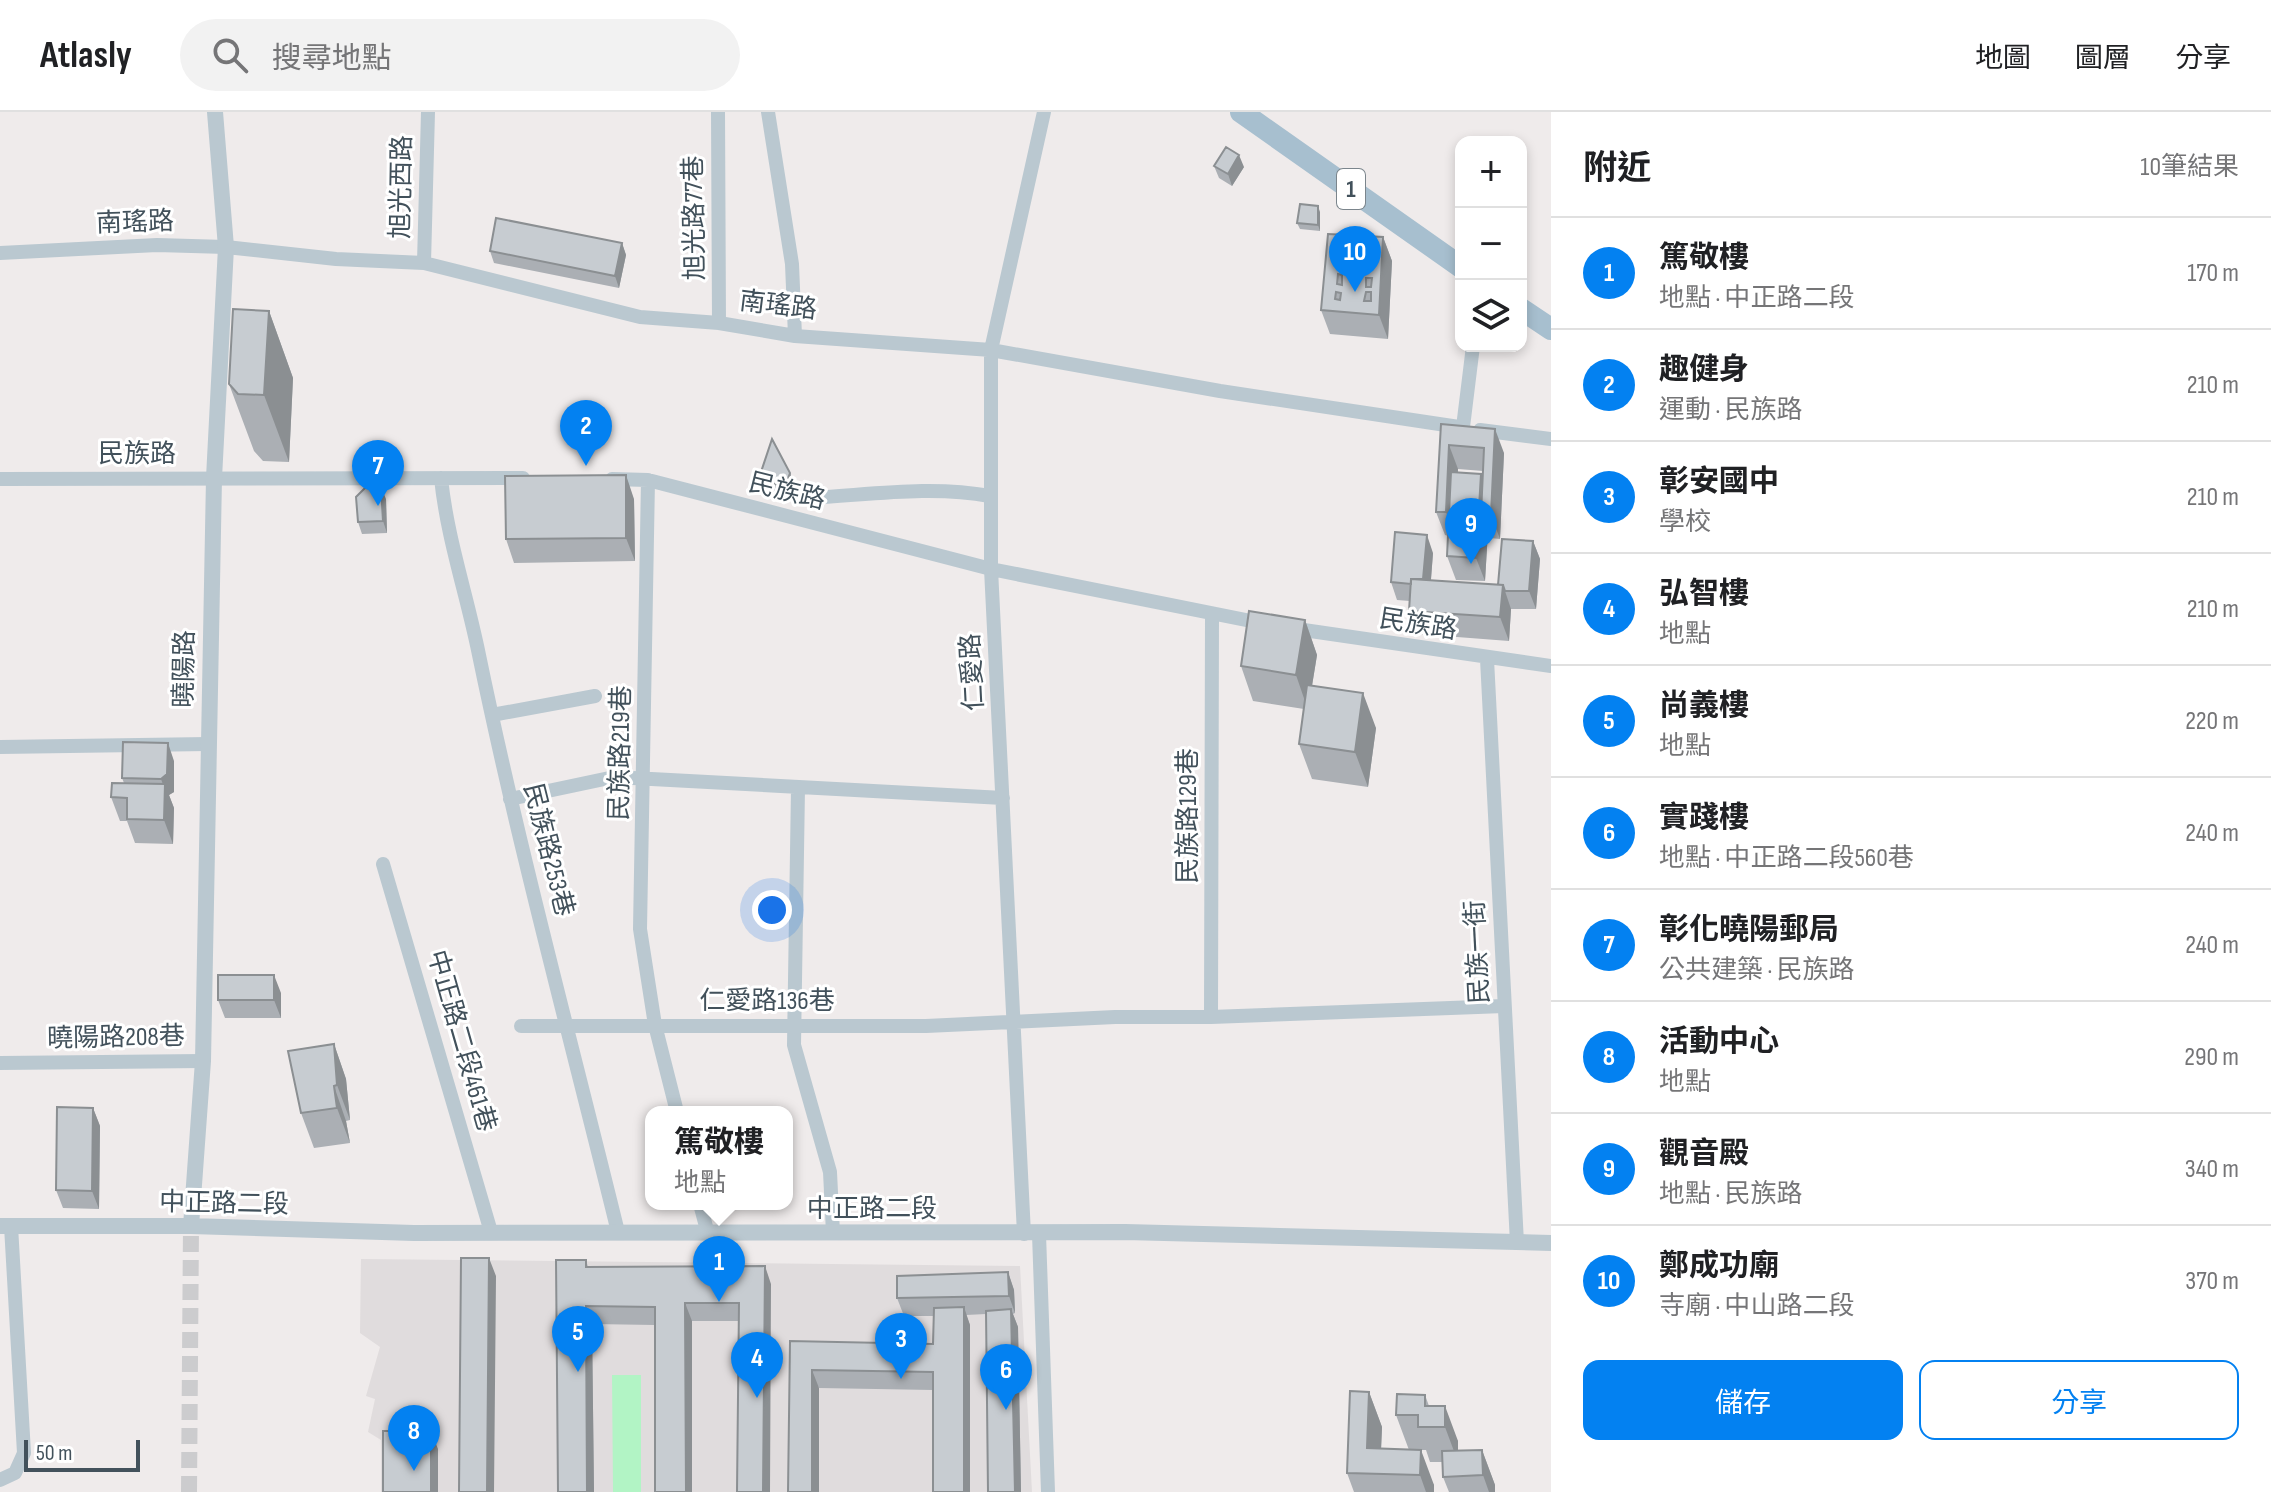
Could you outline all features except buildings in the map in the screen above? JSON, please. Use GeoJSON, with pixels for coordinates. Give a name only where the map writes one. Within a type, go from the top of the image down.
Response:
{"type":"FeatureCollection","features":[{"type":"Feature","properties":{"kind":"main road","name":"1"},"geometry":{"type":"LineString","coordinates":[[1241,112],[1455,263]]}},
{"type":"Feature","properties":{"kind":"main road"},"geometry":{"type":"LineString","coordinates":[[1527,313],[1551,329]]}},
{"type":"Feature","properties":{"kind":"street","name":"曉陽路"},"geometry":{"type":"LineString","coordinates":[[191,1226],[203,1061],[214,478],[226,247],[215,112]]}},
{"type":"Feature","properties":{"kind":"street","name":"旭光西路"},"geometry":{"type":"LineString","coordinates":[[424,263],[428,112]]}},
{"type":"Feature","properties":{"kind":"street","name":"旭光路77巷"},"geometry":{"type":"LineString","coordinates":[[718,112],[719,323]]}},
{"type":"Feature","properties":{"kind":"street"},"geometry":{"type":"LineString","coordinates":[[768,112],[792,264],[795,336]]}},
{"type":"Feature","properties":{"kind":"street","name":"仁愛路"},"geometry":{"type":"LineString","coordinates":[[1044,112],[991,350],[990,496],[1013,1021],[1048,1492]]}},
{"type":"Feature","properties":{"kind":"street","name":"南瑤路"},"geometry":{"type":"LineString","coordinates":[[0,253],[157,245],[226,247],[336,259],[424,263],[640,317],[719,323],[795,336],[991,350],[1220,391],[1551,439]]}},
{"type":"Feature","properties":{"kind":"street"},"geometry":{"type":"LineString","coordinates":[[1463,427],[1472,352]]}},
{"type":"Feature","properties":{"kind":"street","name":"民族路253巷"},"geometry":{"type":"LineString","coordinates":[[441,478],[446,523],[468,600],[510,799],[618,1232]]}},
{"type":"Feature","properties":{"kind":"street","name":"民族路"},"geometry":{"type":"LineString","coordinates":[[0,479],[537,479]]}},
{"type":"Feature","properties":{"kind":"street","name":"民族路"},"geometry":{"type":"LineString","coordinates":[[600,479],[648,480],[991,569],[1212,615],[1487,659],[1551,666]]}},
{"type":"Feature","properties":{"kind":"street","name":"民族路219巷"},"geometry":{"type":"LineString","coordinates":[[648,480],[640,929],[655,1025],[675,1106]]}},
{"type":"Feature","properties":{"kind":"street"},"geometry":{"type":"LineString","coordinates":[[809,498],[892,490],[963,491],[990,496]]}},
{"type":"Feature","properties":{"kind":"street","name":"民族路129巷"},"geometry":{"type":"LineString","coordinates":[[1211,1017],[1212,615]]}},
{"type":"Feature","properties":{"kind":"street","name":"民族一街"},"geometry":{"type":"LineString","coordinates":[[1487,659],[1517,1243]]}},
{"type":"Feature","properties":{"kind":"street"},"geometry":{"type":"LineString","coordinates":[[492,715],[595,696]]}},
{"type":"Feature","properties":{"kind":"street"},"geometry":{"type":"LineString","coordinates":[[0,747],[208,744]]}},
{"type":"Feature","properties":{"kind":"street"},"geometry":{"type":"LineString","coordinates":[[510,799],[614,777],[1003,798]]}},
{"type":"Feature","properties":{"kind":"street"},"geometry":{"type":"LineString","coordinates":[[798,788],[793,1024],[801,1075],[830,1172],[833,1233]]}},
{"type":"Feature","properties":{"kind":"street","name":"中正路二段461巷"},"geometry":{"type":"LineString","coordinates":[[383,864],[491,1232]]}},
{"type":"Feature","properties":{"kind":"street","name":"仁愛路136巷"},"geometry":{"type":"LineString","coordinates":[[521,1026],[926,1026],[1504,1006]]}},
{"type":"Feature","properties":{"kind":"street","name":"曉陽路208巷"},"geometry":{"type":"LineString","coordinates":[[0,1063],[203,1061]]}},
{"type":"Feature","properties":{"kind":"street"},"geometry":{"type":"LineString","coordinates":[[702,1210],[708,1234]]}},
{"type":"Feature","properties":{"kind":"street"},"geometry":{"type":"LineString","coordinates":[[0,1480],[15,1473],[24,1453],[6,1226]]}},
{"type":"Feature","properties":{"kind":"street","name":"中正路二段"},"geometry":{"type":"LineString","coordinates":[[6,1226],[708,1234],[1125,1232],[1551,1243]]}},
{"type":"Feature","properties":{"kind":"shaded area"},"geometry":{"type":"Polygon","coordinates":[[[361,1259],[1020,1266],[1032,1492],[381,1492],[381,1440],[368,1432],[375,1399],[366,1396],[380,1347],[360,1333],[361,1259]]]}},
{"type":"Feature","properties":{"kind":"green space"},"geometry":{"type":"Polygon","coordinates":[[[612,1375],[641,1375],[641,1492],[613,1492],[612,1375]]]}},
{"type":"Feature","properties":{"kind":"tunnel"},"geometry":{"type":"LineString","coordinates":[[189,1492],[191,1226]]}},
{"type":"Feature","properties":{"kind":"place","name":"鄭成功廟"},"geometry":{"type":"Point","coordinates":[1355,292]}},
{"type":"Feature","properties":{"kind":"place","name":"趣健身"},"geometry":{"type":"Point","coordinates":[586,466]}},
{"type":"Feature","properties":{"kind":"place","name":"彰化曉陽郵局"},"geometry":{"type":"Point","coordinates":[378,506]}},
{"type":"Feature","properties":{"kind":"place","name":"觀音殿"},"geometry":{"type":"Point","coordinates":[1471,564]}},
{"type":"Feature","properties":{"kind":"place","name":"篤敬樓"},"geometry":{"type":"Point","coordinates":[719,1302]}},
{"type":"Feature","properties":{"kind":"place","name":"尚義樓"},"geometry":{"type":"Point","coordinates":[578,1372]}},
{"type":"Feature","properties":{"kind":"place","name":"彰安國中"},"geometry":{"type":"Point","coordinates":[901,1379]}},
{"type":"Feature","properties":{"kind":"place","name":"弘智樓"},"geometry":{"type":"Point","coordinates":[757,1398]}},
{"type":"Feature","properties":{"kind":"place","name":"實踐樓"},"geometry":{"type":"Point","coordinates":[1006,1410]}},
{"type":"Feature","properties":{"kind":"place","name":"活動中心"},"geometry":{"type":"Point","coordinates":[414,1471]}}]}
